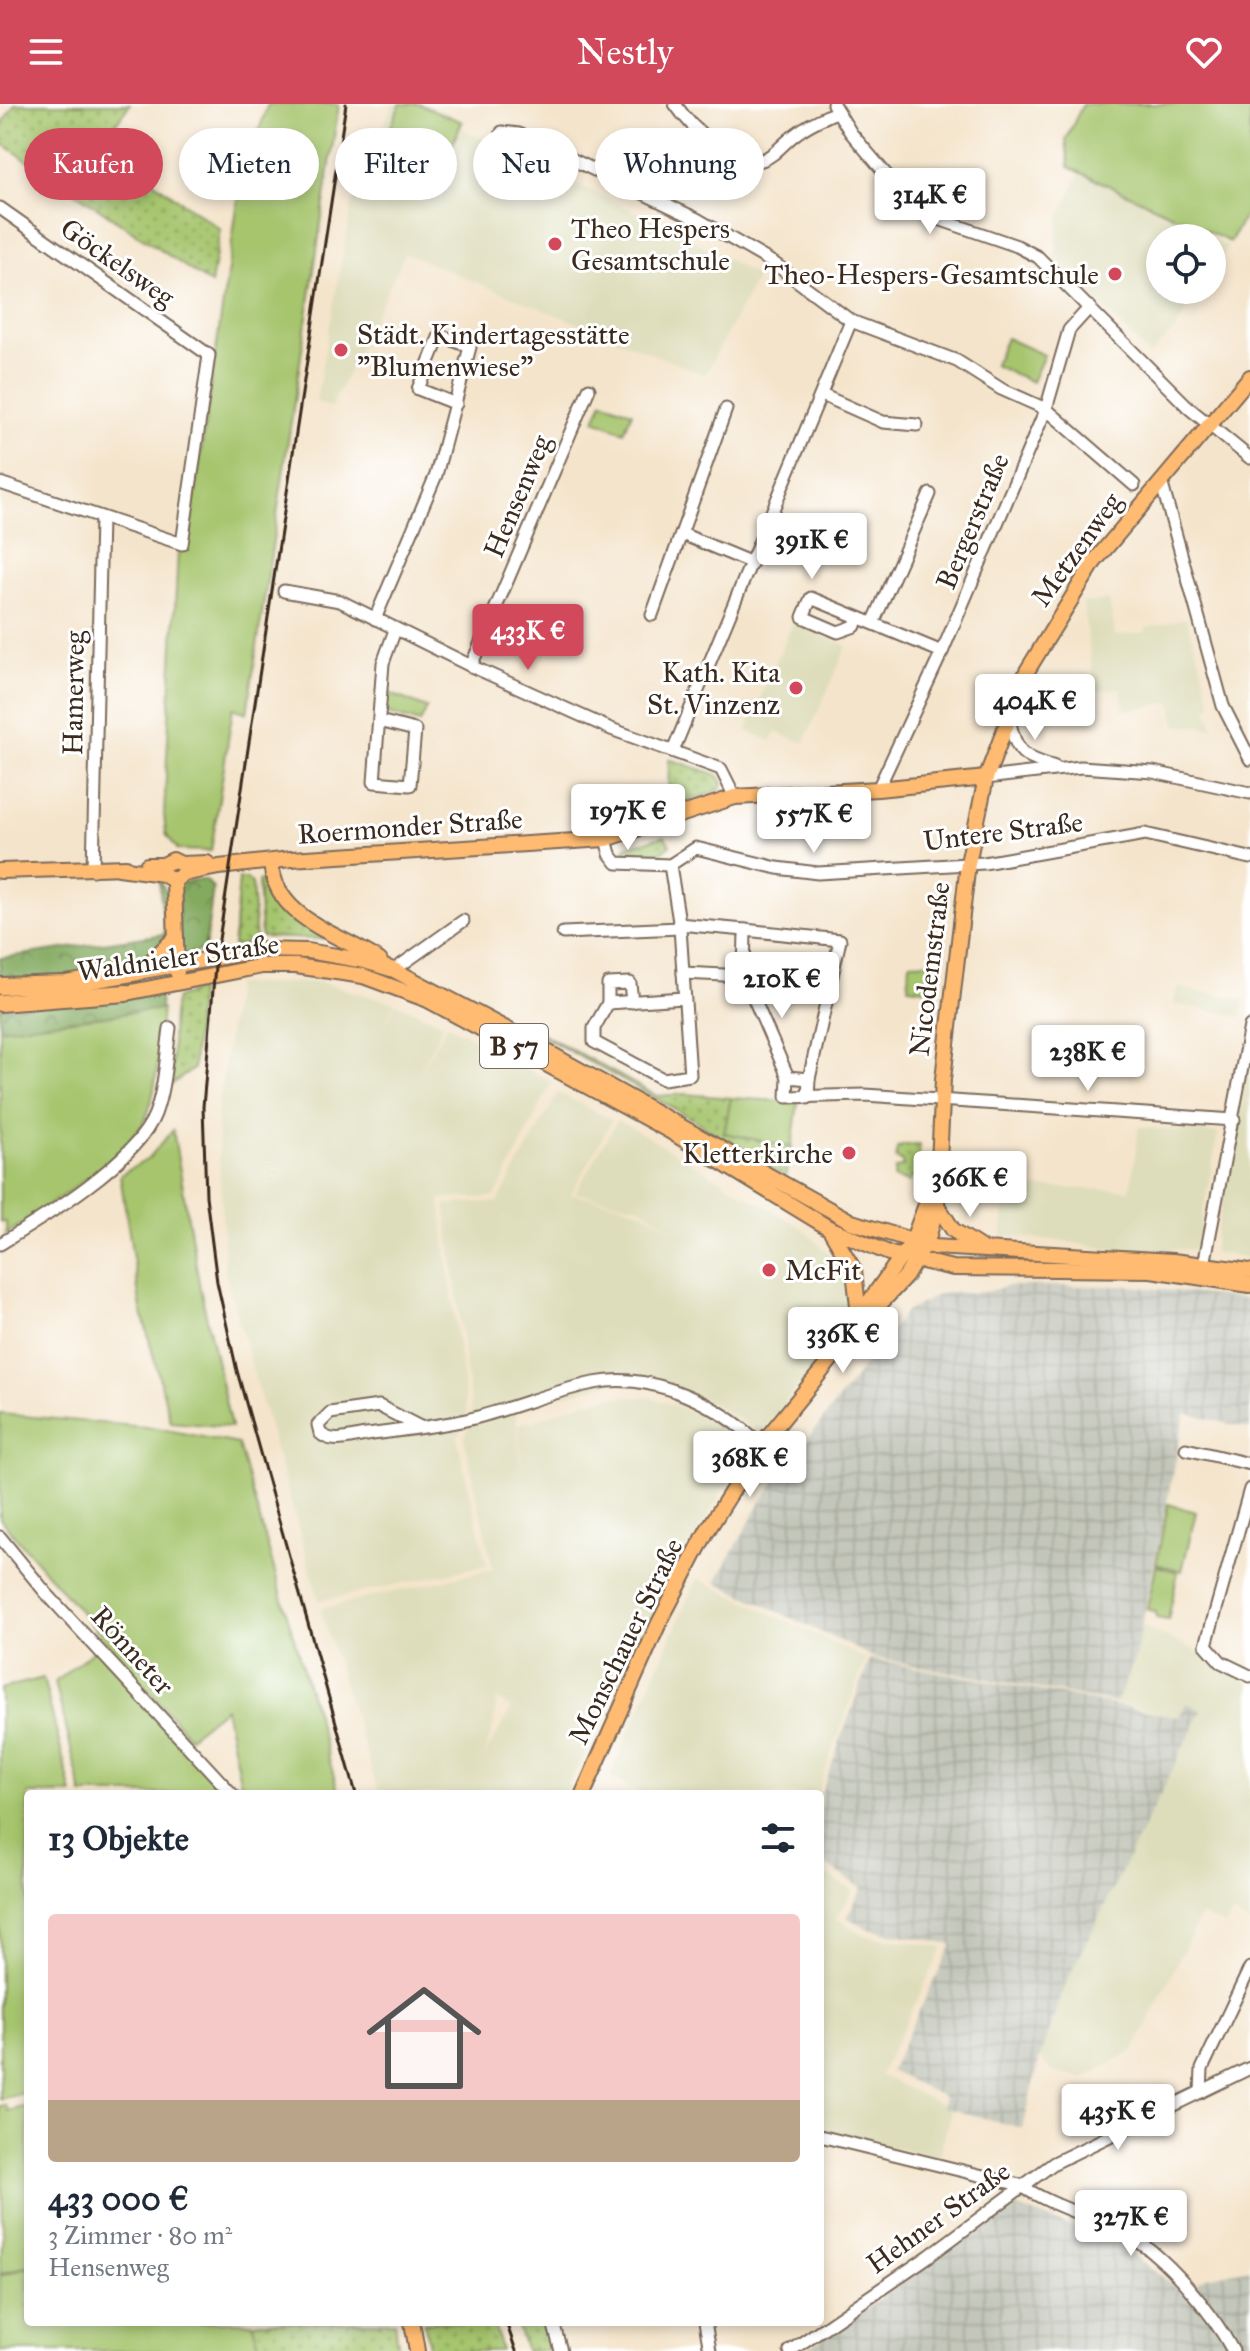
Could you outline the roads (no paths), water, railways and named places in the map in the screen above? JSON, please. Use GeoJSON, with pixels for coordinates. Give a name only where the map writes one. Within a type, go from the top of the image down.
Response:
{"type":"FeatureCollection","features":[{"type":"Feature","properties":{"kind":"highway","name":"Waldnieler Straße"},"geometry":{"type":"LineString","coordinates":[[0,986],[66,984],[138,972]]}},
{"type":"Feature","properties":{"kind":"highway","name":"Waldnieler Straße"},"geometry":{"type":"LineString","coordinates":[[0,1003],[126,993]]}},
{"type":"Feature","properties":{"kind":"main road","name":"Metzenweg"},"geometry":{"type":"LineString","coordinates":[[986,778],[1027,671],[1070,596],[1161,481],[1250,377]]}},
{"type":"Feature","properties":{"kind":"main road","name":"Roermonder Straße"},"geometry":{"type":"LineString","coordinates":[[0,871],[119,868],[173,871],[291,859],[606,839],[735,797],[878,789],[986,778]]}},
{"type":"Feature","properties":{"kind":"main road","name":"Nicodemstraße"},"geometry":{"type":"LineString","coordinates":[[919,1244],[937,1205],[936,1168],[941,1100],[968,863],[986,778]]}},
{"type":"Feature","properties":{"kind":"main road"},"geometry":{"type":"LineString","coordinates":[[271,863],[273,880],[289,907],[394,970]]}},
{"type":"Feature","properties":{"kind":"main road"},"geometry":{"type":"LineString","coordinates":[[173,871],[179,981]]}},
{"type":"Feature","properties":{"kind":"main road"},"geometry":{"type":"LineString","coordinates":[[138,972],[176,937]]}},
{"type":"Feature","properties":{"kind":"main road","name":"Waldnieler Straße"},"geometry":{"type":"LineString","coordinates":[[138,972],[260,950],[308,951],[365,961],[394,970],[654,1110],[852,1222],[919,1244],[1202,1272],[1250,1285]]}},
{"type":"Feature","properties":{"kind":"main road","name":"Waldnieler Straße"},"geometry":{"type":"LineString","coordinates":[[126,993],[262,966],[341,971],[397,987],[668,1130],[829,1228],[917,1262],[953,1268],[1250,1271]]}},
{"type":"Feature","properties":{"kind":"main road","name":"Nicodemstraße"},"geometry":{"type":"LineString","coordinates":[[919,1244],[936,1168]]}},
{"type":"Feature","properties":{"kind":"main road"},"geometry":{"type":"LineString","coordinates":[[937,1205],[953,1230],[985,1251]]}},
{"type":"Feature","properties":{"kind":"main road"},"geometry":{"type":"LineString","coordinates":[[829,1228],[854,1270],[859,1317]]}},
{"type":"Feature","properties":{"kind":"main road","name":"Monschauer Straße"},"geometry":{"type":"LineString","coordinates":[[851,1335],[859,1317],[902,1257],[919,1244]]}},
{"type":"Feature","properties":{"kind":"main road","name":"Monschauer Straße"},"geometry":{"type":"LineString","coordinates":[[583,1790],[666,1609],[707,1531],[761,1445],[851,1335],[917,1262],[919,1244]]}},
{"type":"Feature","properties":{"kind":"main road"},"geometry":{"type":"LineString","coordinates":[[413,2326],[417,2351]]}},
{"type":"Feature","properties":{"kind":"street"},"geometry":{"type":"LineString","coordinates":[[675,104],[706,139],[746,160],[761,160],[773,154],[799,131],[835,108],[908,200],[924,214],[1031,254],[1090,307],[1208,425],[1250,458]]}},
{"type":"Feature","properties":{"kind":"street"},"geometry":{"type":"LineString","coordinates":[[579,163],[697,219],[775,264],[851,321],[957,361],[1001,389],[1046,409],[1134,485]]}},
{"type":"Feature","properties":{"kind":"street","name":"Göckelsweg"},"geometry":{"type":"LineString","coordinates":[[0,208],[209,355],[182,544],[101,518]]}},
{"type":"Feature","properties":{"kind":"street","name":"Bergerstraße"},"geometry":{"type":"LineString","coordinates":[[878,789],[942,652],[1046,409],[1069,330],[1090,307]]}},
{"type":"Feature","properties":{"kind":"street"},"geometry":{"type":"LineString","coordinates":[[673,751],[851,321]]}},
{"type":"Feature","properties":{"kind":"street"},"geometry":{"type":"LineString","coordinates":[[375,619],[436,475],[456,404],[470,347],[440,335],[418,389],[456,404]]}},
{"type":"Feature","properties":{"kind":"street","name":"Hensenweg"},"geometry":{"type":"LineString","coordinates":[[471,666],[589,389]]}},
{"type":"Feature","properties":{"kind":"street"},"geometry":{"type":"LineString","coordinates":[[822,395],[883,422],[917,425]]}},
{"type":"Feature","properties":{"kind":"street"},"geometry":{"type":"LineString","coordinates":[[652,615],[726,409]]}},
{"type":"Feature","properties":{"kind":"street"},"geometry":{"type":"LineString","coordinates":[[1161,481],[1223,706],[1250,759]]}},
{"type":"Feature","properties":{"kind":"street"},"geometry":{"type":"LineString","coordinates":[[0,483],[101,518]]}},
{"type":"Feature","properties":{"kind":"street","name":"Bergerstraße"},"geometry":{"type":"LineString","coordinates":[[874,621],[930,494]]}},
{"type":"Feature","properties":{"kind":"street","name":"Hamerweg"},"geometry":{"type":"LineString","coordinates":[[93,870],[101,518]]}},
{"type":"Feature","properties":{"kind":"street"},"geometry":{"type":"LineString","coordinates":[[682,534],[752,563]]}},
{"type":"Feature","properties":{"kind":"street"},"geometry":{"type":"LineString","coordinates":[[284,591],[340,601],[471,666],[611,729],[721,769],[735,797]]}},
{"type":"Feature","properties":{"kind":"street"},"geometry":{"type":"LineString","coordinates":[[857,618],[874,621],[942,652]]}},
{"type":"Feature","properties":{"kind":"street"},"geometry":{"type":"LineString","coordinates":[[379,721],[415,730],[410,785],[374,782],[383,663],[395,630]]}},
{"type":"Feature","properties":{"kind":"street"},"geometry":{"type":"LineString","coordinates":[[1008,717],[1017,750],[1027,758],[1059,769]]}},
{"type":"Feature","properties":{"kind":"street","name":"Roermonder Straße"},"geometry":{"type":"LineString","coordinates":[[986,778],[1059,769],[1153,772],[1250,793]]}},
{"type":"Feature","properties":{"kind":"street","name":"Untere Straße"},"geometry":{"type":"LineString","coordinates":[[670,865],[696,848],[777,868],[818,873],[931,866],[968,863],[1145,834],[1250,858]]}},
{"type":"Feature","properties":{"kind":"street"},"geometry":{"type":"LineString","coordinates":[[606,839],[610,854],[617,863],[670,865],[679,926],[690,1075],[684,1079],[663,1079],[594,1042],[594,1028],[608,1003],[608,984],[630,983],[632,1002]]}},
{"type":"Feature","properties":{"kind":"street"},"geometry":{"type":"LineString","coordinates":[[394,970],[463,921]]}},
{"type":"Feature","properties":{"kind":"street"},"geometry":{"type":"LineString","coordinates":[[563,933],[679,926],[840,940],[809,1079],[808,1098]]}},
{"type":"Feature","properties":{"kind":"street"},"geometry":{"type":"LineString","coordinates":[[745,930],[744,976],[788,1077],[787,1097],[865,1095],[1234,1120]]}},
{"type":"Feature","properties":{"kind":"street"},"geometry":{"type":"LineString","coordinates":[[683,973],[744,976]]}},
{"type":"Feature","properties":{"kind":"street"},"geometry":{"type":"LineString","coordinates":[[608,1003],[684,998]]}},
{"type":"Feature","properties":{"kind":"street"},"geometry":{"type":"LineString","coordinates":[[1202,1272],[1250,1026]]}},
{"type":"Feature","properties":{"kind":"street"},"geometry":{"type":"LineString","coordinates":[[0,1244],[72,1197],[138,1139],[154,1117],[163,1084],[170,1028]]}},
{"type":"Feature","properties":{"kind":"street"},"geometry":{"type":"LineString","coordinates":[[788,1077],[809,1079]]}},
{"type":"Feature","properties":{"kind":"street"},"geometry":{"type":"LineString","coordinates":[[420,1427],[379,1406],[330,1413],[318,1425],[320,1433],[334,1440],[468,1420],[597,1382],[623,1381],[645,1383],[687,1396],[734,1423],[761,1445]]}},
{"type":"Feature","properties":{"kind":"street"},"geometry":{"type":"LineString","coordinates":[[1186,1449],[1250,1464]]}},
{"type":"Feature","properties":{"kind":"street"},"geometry":{"type":"LineString","coordinates":[[1250,1489],[1206,1645],[1221,1662],[1250,1676]]}},
{"type":"Feature","properties":{"kind":"street","name":"Rönneter"},"geometry":{"type":"LineString","coordinates":[[0,1537],[46,1593],[228,1790]]}},
{"type":"Feature","properties":{"kind":"street"},"geometry":{"type":"LineString","coordinates":[[1201,2092],[1202,2069],[1250,1968]]}},
{"type":"Feature","properties":{"kind":"street","name":"Hehner Straße"},"geometry":{"type":"LineString","coordinates":[[790,2351],[929,2256],[1020,2185],[1054,2163],[1250,2068]]}},
{"type":"Feature","properties":{"kind":"street"},"geometry":{"type":"LineString","coordinates":[[824,2137],[1020,2185],[1040,2198],[1137,2241],[1209,2310],[1233,2351]]}},
{"type":"Feature","properties":{"kind":"street"},"geometry":{"type":"LineString","coordinates":[[554,2326],[561,2351]]}},
{"type":"Feature","properties":{"kind":"street"},"geometry":{"type":"LineString","coordinates":[[706,2326],[710,2351]]}},
{"type":"Feature","properties":{"kind":"railway"},"geometry":{"type":"LineString","coordinates":[[346,104],[215,966],[203,1107],[206,1196],[217,1282],[237,1371],[355,1790]]}},
{"type":"Feature","properties":{"kind":"railway"},"geometry":{"type":"LineString","coordinates":[[507,2326],[516,2351]]}},
{"type":"Feature","properties":{"kind":"place","name":"Theo Hespers Gesamtschule"},"geometry":{"type":"Point","coordinates":[555,244]}},
{"type":"Feature","properties":{"kind":"place","name":"Theo-Hespers-Gesamtschule"},"geometry":{"type":"Point","coordinates":[1115,274]}},
{"type":"Feature","properties":{"kind":"place","name":"Städt. Kindertagesstätte \"Blumenwiese\""},"geometry":{"type":"Point","coordinates":[341,350]}},
{"type":"Feature","properties":{"kind":"place","name":"Kath. Kita St. Vinzenz"},"geometry":{"type":"Point","coordinates":[796,688]}},
{"type":"Feature","properties":{"kind":"place","name":"Kletterkirche"},"geometry":{"type":"Point","coordinates":[849,1153]}},
{"type":"Feature","properties":{"kind":"place","name":"McFit"},"geometry":{"type":"Point","coordinates":[769,1270]}}]}
